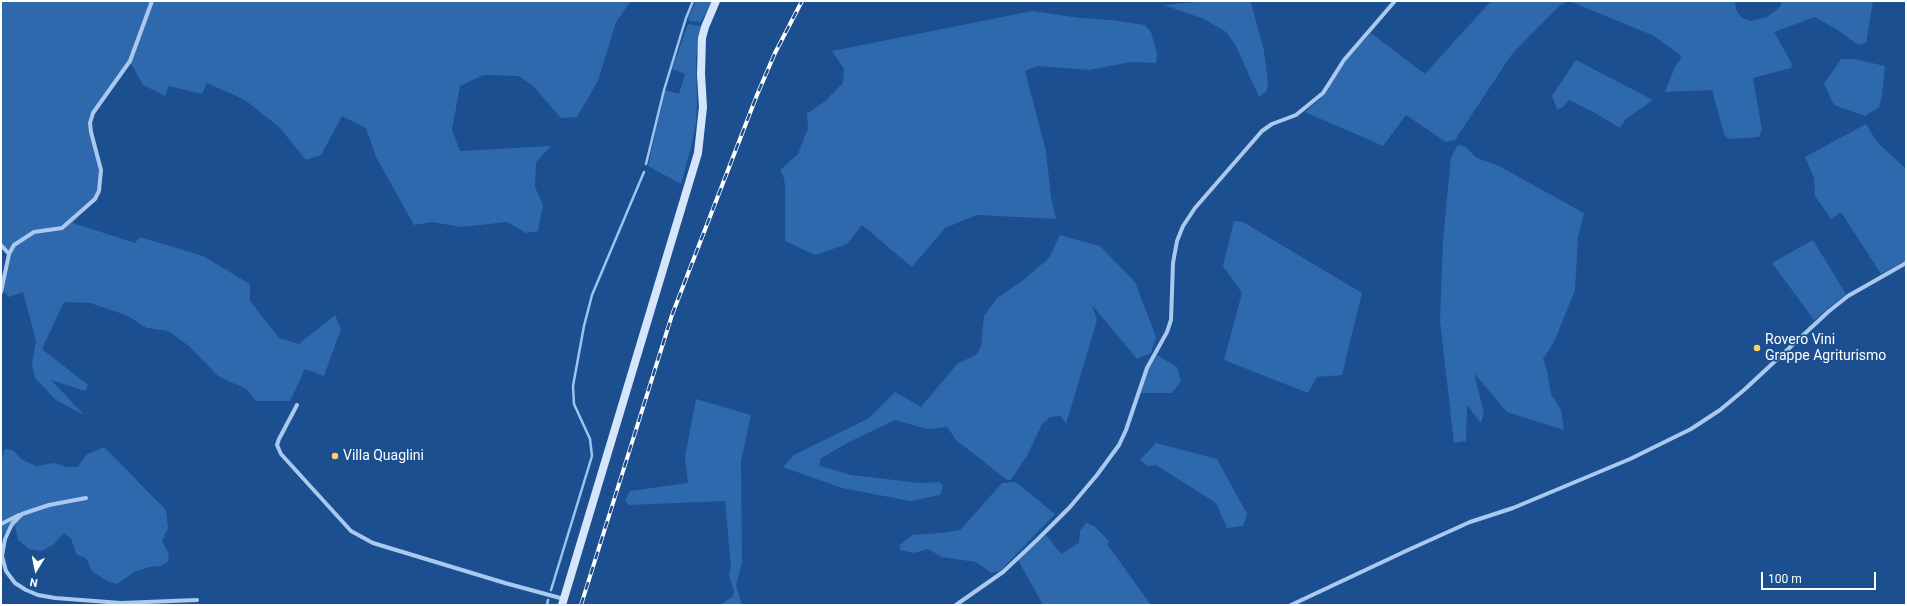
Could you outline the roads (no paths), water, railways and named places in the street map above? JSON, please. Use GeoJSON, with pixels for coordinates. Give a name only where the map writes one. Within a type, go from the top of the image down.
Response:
{"type":"FeatureCollection","features":[{"type":"Feature","properties":{"kind":"street"},"geometry":{"type":"LineString","coordinates":[[1,292],[9,254],[14,244],[34,232],[62,228],[95,199],[99,191],[102,170],[90,132],[90,123],[94,112],[130,61],[152,1]]}},
{"type":"Feature","properties":{"kind":"street"},"geometry":{"type":"LineString","coordinates":[[297,406],[277,445],[281,454],[351,531],[373,543],[563,602],[698,153],[703,107],[701,74],[702,38],[716,1]]}},
{"type":"Feature","properties":{"kind":"street"},"geometry":{"type":"LineString","coordinates":[[956,605],[1003,572],[1070,508],[1119,445],[1126,430],[1146,368],[1167,332],[1170,320],[1173,263],[1177,241],[1183,226],[1195,208],[1262,131],[1272,124],[1296,115],[1323,93],[1344,60],[1395,1]]}},
{"type":"Feature","properties":{"kind":"street"},"geometry":{"type":"LineString","coordinates":[[1,245],[9,254]]}},
{"type":"Feature","properties":{"kind":"street"},"geometry":{"type":"LineString","coordinates":[[1291,605],[1456,528],[1513,508],[1630,459],[1691,429],[1720,410],[1744,390],[1828,312],[1848,296],[1906,264]]}},
{"type":"Feature","properties":{"kind":"street"},"geometry":{"type":"LineString","coordinates":[[1,524],[22,514],[49,505],[86,498]]}},
{"type":"Feature","properties":{"kind":"street"},"geometry":{"type":"LineString","coordinates":[[22,514],[12,524],[5,539],[2,556],[6,570],[15,583],[26,590],[38,595],[55,598],[108,602],[197,600]]}},
{"type":"Feature","properties":{"kind":"waterway"},"geometry":{"type":"LineString","coordinates":[[646,164],[664,90],[686,18],[693,1]]}},
{"type":"Feature","properties":{"kind":"waterway"},"geometry":{"type":"LineString","coordinates":[[551,590],[592,456],[590,439],[574,404],[573,386],[584,326],[592,295],[644,172]]}},
{"type":"Feature","properties":{"kind":"waterway"},"geometry":{"type":"LineString","coordinates":[[547,605],[548,600]]}},
{"type":"Feature","properties":{"kind":"railway"},"geometry":{"type":"LineString","coordinates":[[581,605],[672,315],[757,95],[775,53],[802,1]]}},
{"type":"Feature","properties":{"kind":"place","name":"Rovero Vini Grappe Agriturismo"},"geometry":{"type":"Point","coordinates":[1757,348]}},
{"type":"Feature","properties":{"kind":"place","name":"Villa Quaglini"},"geometry":{"type":"Point","coordinates":[335,456]}}]}
